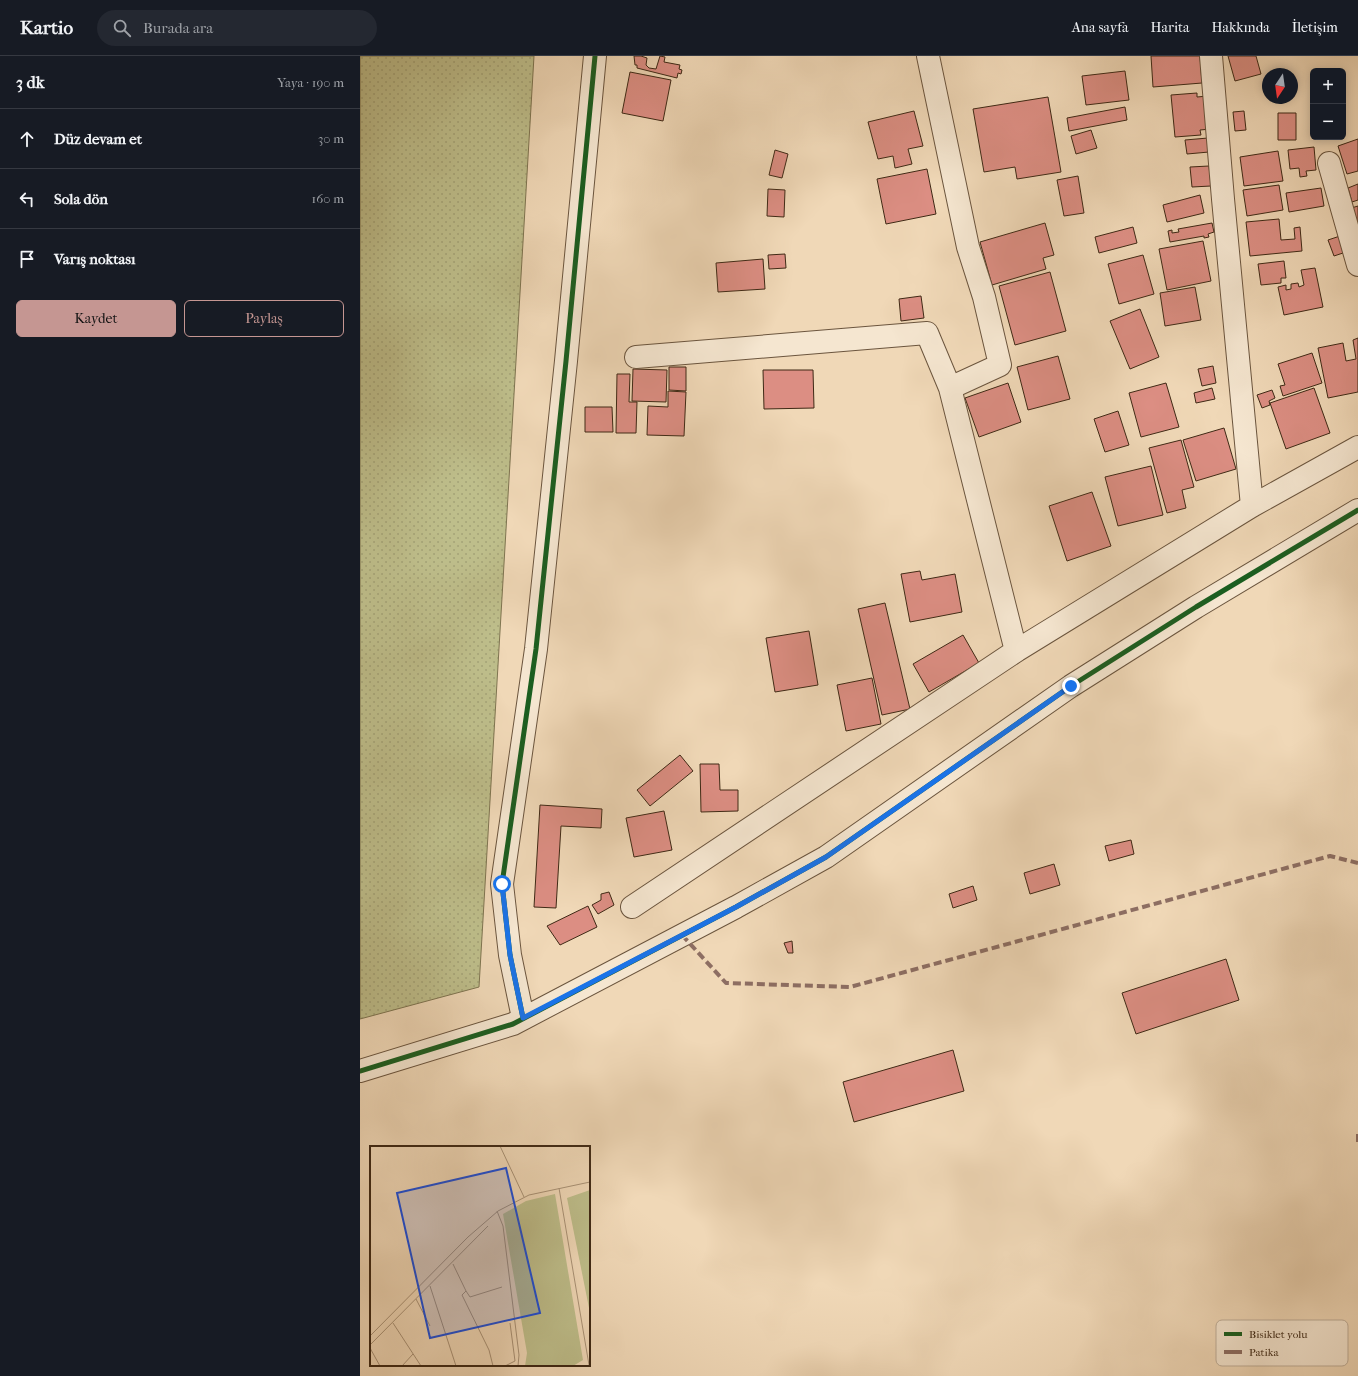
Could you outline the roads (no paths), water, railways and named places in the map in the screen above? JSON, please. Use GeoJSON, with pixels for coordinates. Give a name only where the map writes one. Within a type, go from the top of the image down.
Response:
{"type":"FeatureCollection","features":[{"type":"Feature","properties":{"kind":"street"},"geometry":{"type":"LineString","coordinates":[[523,1018],[510,955],[502,884],[536,649],[568,346],[595,56]]}},
{"type":"Feature","properties":{"kind":"street"},"geometry":{"type":"LineString","coordinates":[[928,56],[968,248],[984,297],[1000,365],[950,388]]}},
{"type":"Feature","properties":{"kind":"street"},"geometry":{"type":"LineString","coordinates":[[1211,56],[1252,506]]}},
{"type":"Feature","properties":{"kind":"street"},"geometry":{"type":"LineString","coordinates":[[1330,163],[1358,265]]}},
{"type":"Feature","properties":{"kind":"street"},"geometry":{"type":"LineString","coordinates":[[636,357],[927,333],[950,388],[1016,651]]}},
{"type":"Feature","properties":{"kind":"street"},"geometry":{"type":"LineString","coordinates":[[632,907],[1016,651],[1252,506],[1358,447]]}},
{"type":"Feature","properties":{"kind":"street"},"geometry":{"type":"LineString","coordinates":[[360,1071],[513,1024],[736,907],[826,857],[1071,686],[1196,607],[1358,510]]}}]}
